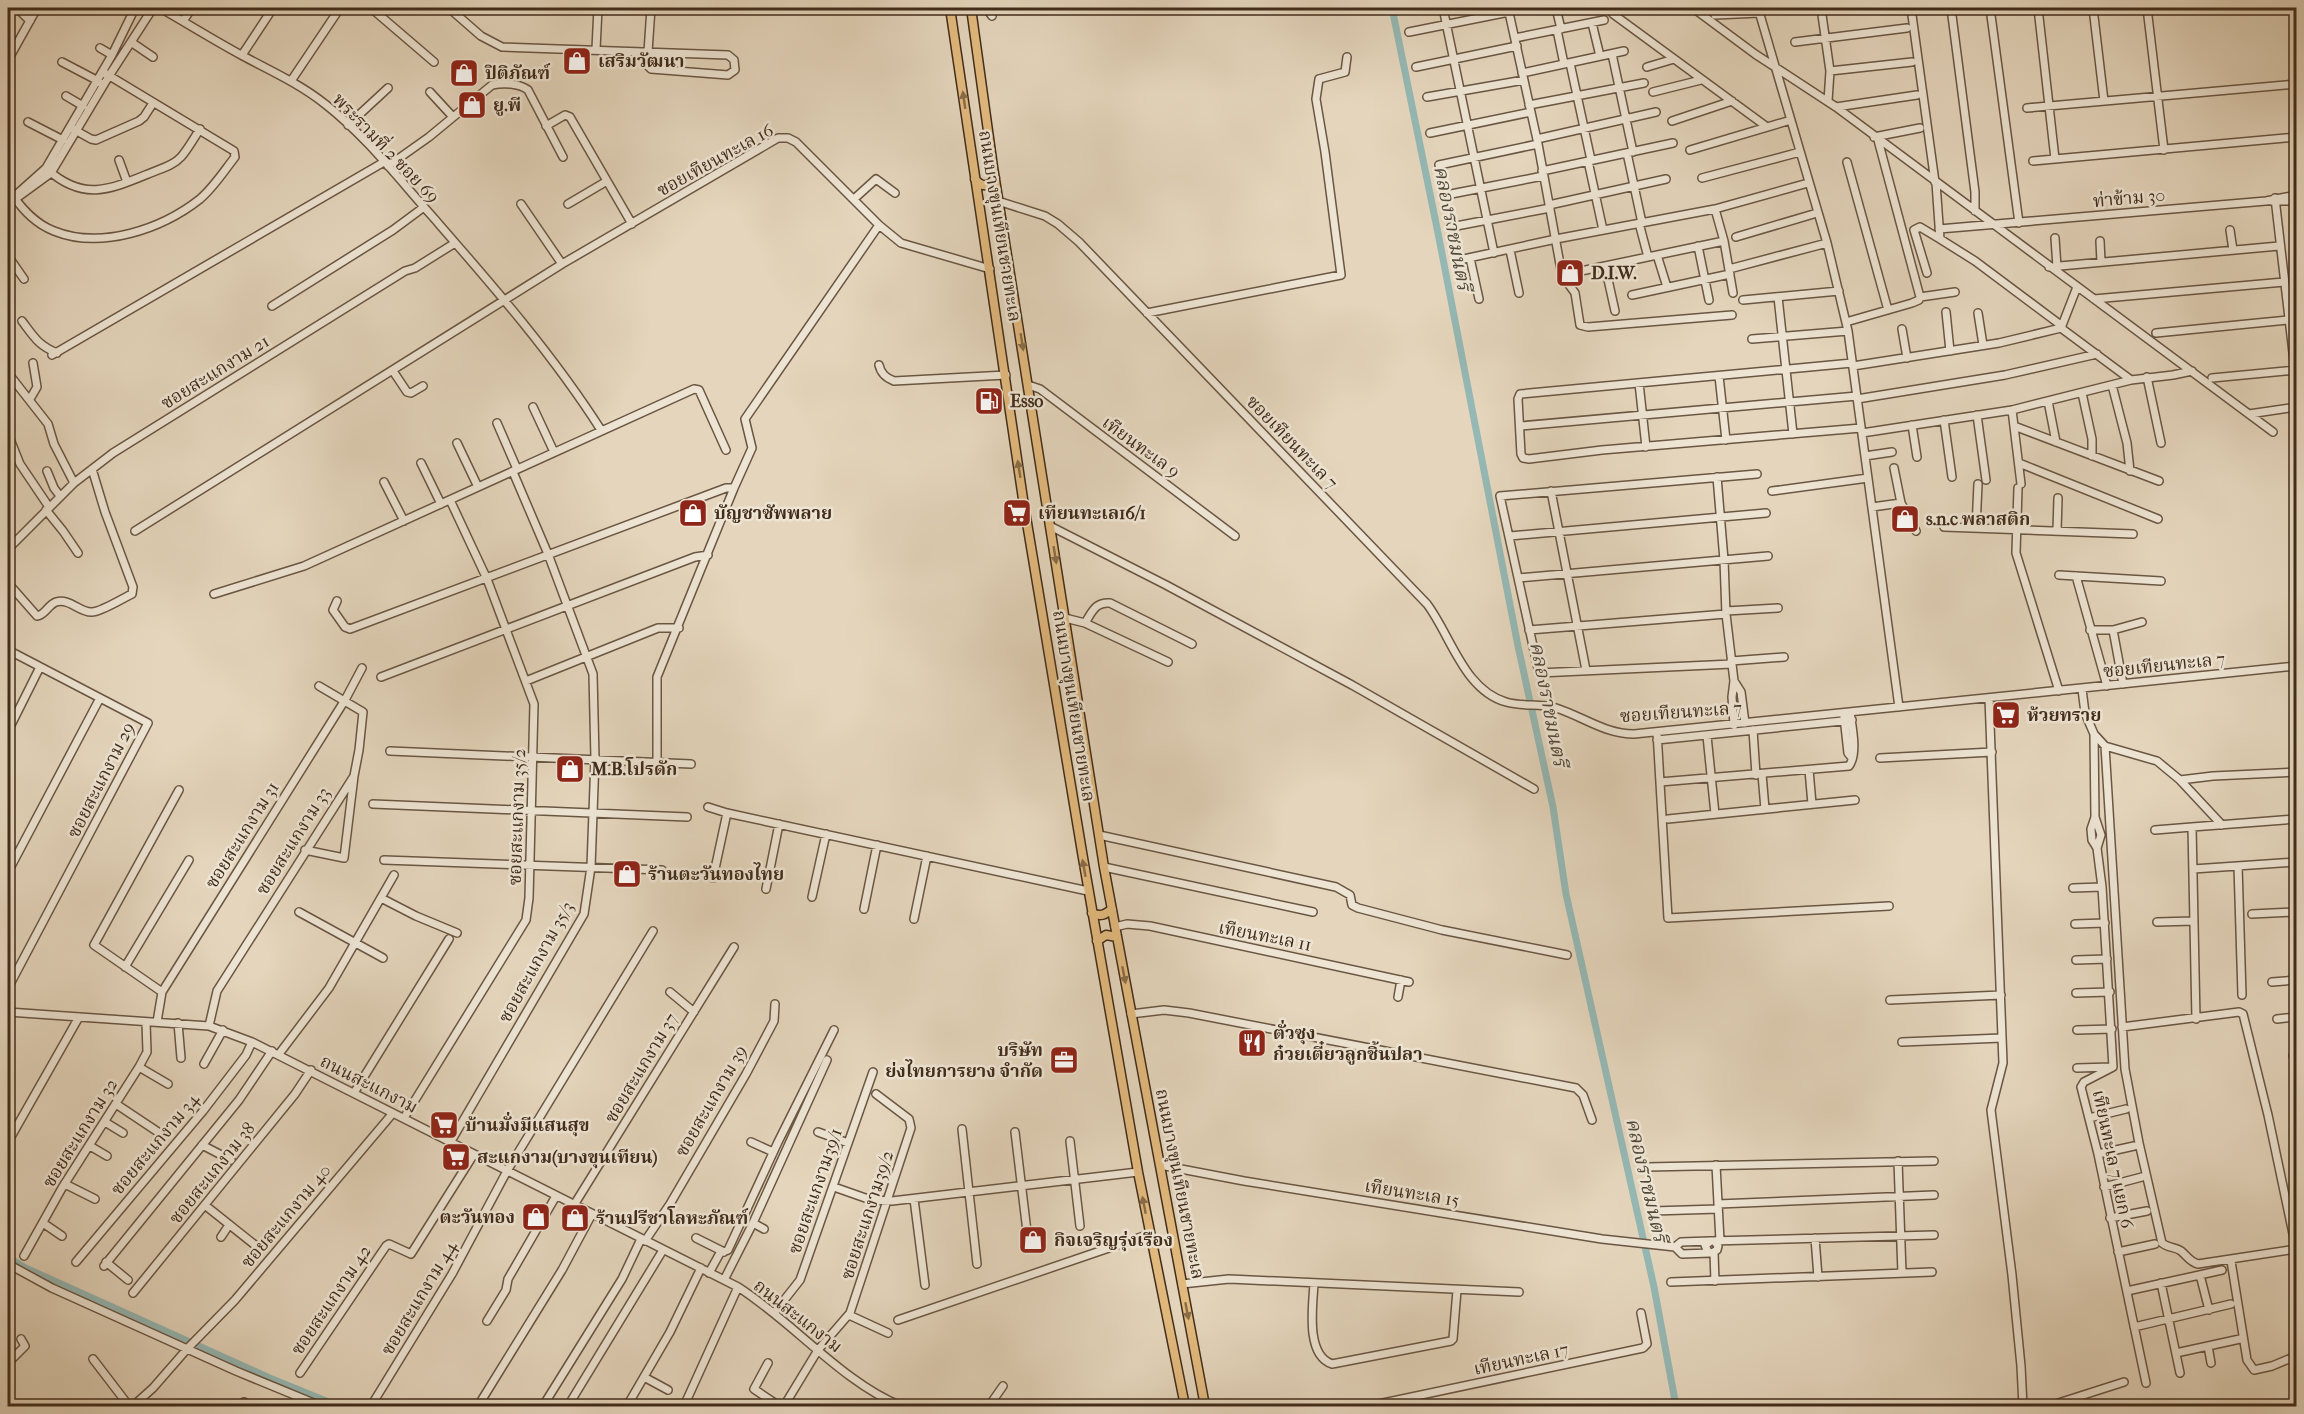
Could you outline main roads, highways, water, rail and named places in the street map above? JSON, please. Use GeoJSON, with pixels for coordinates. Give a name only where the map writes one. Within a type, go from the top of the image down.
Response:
{"type":"FeatureCollection","features":[{"type":"Feature","properties":{"kind":"main road","name":"ถนนบางขุนเทียนชายทะเล"},"geometry":{"type":"LineString","coordinates":[[950,8],[1023,499],[1088,891],[1138,1172],[1185,1407]]}},
{"type":"Feature","properties":{"kind":"main road","name":"ถนนบางขุนเทียนชายทะเล"},"geometry":{"type":"LineString","coordinates":[[972,9],[998,201],[1104,867],[1205,1407]]}},
{"type":"Feature","properties":{"kind":"main road"},"geometry":{"type":"LineString","coordinates":[[975,179],[979,184],[985,186],[995,178]]}},
{"type":"Feature","properties":{"kind":"main road"},"geometry":{"type":"LineString","coordinates":[[1092,913],[1104,915],[1112,909]]}},
{"type":"Feature","properties":{"kind":"main road"},"geometry":{"type":"LineString","coordinates":[[1097,941],[1106,934],[1117,936]]}},
{"type":"Feature","properties":{"kind":"waterway","name":"คลองราชมนตรี"},"geometry":{"type":"LineString","coordinates":[[1392,8],[1518,646],[1553,807],[1566,894],[1654,1287],[1676,1406]]}},
{"type":"Feature","properties":{"kind":"waterway"},"geometry":{"type":"LineString","coordinates":[[8,1260],[24,1270],[268,1380],[332,1406]]}},
{"type":"Feature","properties":{"kind":"place","name":"เสริมวัฒนา"},"geometry":{"type":"Point","coordinates":[577,61]}},
{"type":"Feature","properties":{"kind":"place","name":"ปิติภัณฑ์"},"geometry":{"type":"Point","coordinates":[464,73]}},
{"type":"Feature","properties":{"kind":"place","name":"ยู.พี"},"geometry":{"type":"Point","coordinates":[472,105]}},
{"type":"Feature","properties":{"kind":"place","name":"D.I.W."},"geometry":{"type":"Point","coordinates":[1570,273]}},
{"type":"Feature","properties":{"kind":"place","name":"Esso"},"geometry":{"type":"Point","coordinates":[989,401]}},
{"type":"Feature","properties":{"kind":"place","name":"บัญชาซัพพลาย"},"geometry":{"type":"Point","coordinates":[693,513]}},
{"type":"Feature","properties":{"kind":"place","name":"เทียนทะเล16/1"},"geometry":{"type":"Point","coordinates":[1017,513]}},
{"type":"Feature","properties":{"kind":"place","name":"s.n.c พลาสติก"},"geometry":{"type":"Point","coordinates":[1905,519]}},
{"type":"Feature","properties":{"kind":"place","name":"ห้วยทราย"},"geometry":{"type":"Point","coordinates":[2006,715]}},
{"type":"Feature","properties":{"kind":"place","name":"M.B.โปรดัก"},"geometry":{"type":"Point","coordinates":[570,769]}},
{"type":"Feature","properties":{"kind":"place","name":"ร้านตะวันทองไทย"},"geometry":{"type":"Point","coordinates":[627,874]}},
{"type":"Feature","properties":{"kind":"place","name":"ตั่วซุง ก๋วยเตี๋ยวลูกชิ้นปลา"},"geometry":{"type":"Point","coordinates":[1252,1043]}},
{"type":"Feature","properties":{"kind":"place","name":"บริษัท ย่งไทยการยาง จำกัด"},"geometry":{"type":"Point","coordinates":[1064,1060]}},
{"type":"Feature","properties":{"kind":"place","name":"บ้านมั่งมีแสนสุข"},"geometry":{"type":"Point","coordinates":[444,1125]}},
{"type":"Feature","properties":{"kind":"place","name":"สะแกงาม(บางขุนเทียน)"},"geometry":{"type":"Point","coordinates":[456,1157]}},
{"type":"Feature","properties":{"kind":"place","name":"ตะวันทอง"},"geometry":{"type":"Point","coordinates":[536,1217]}},
{"type":"Feature","properties":{"kind":"place","name":"ร้านปรีชาโลหะภัณฑ์"},"geometry":{"type":"Point","coordinates":[575,1218]}},
{"type":"Feature","properties":{"kind":"place","name":"กิจเจริญรุ่งเรือง"},"geometry":{"type":"Point","coordinates":[1033,1240]}}]}
